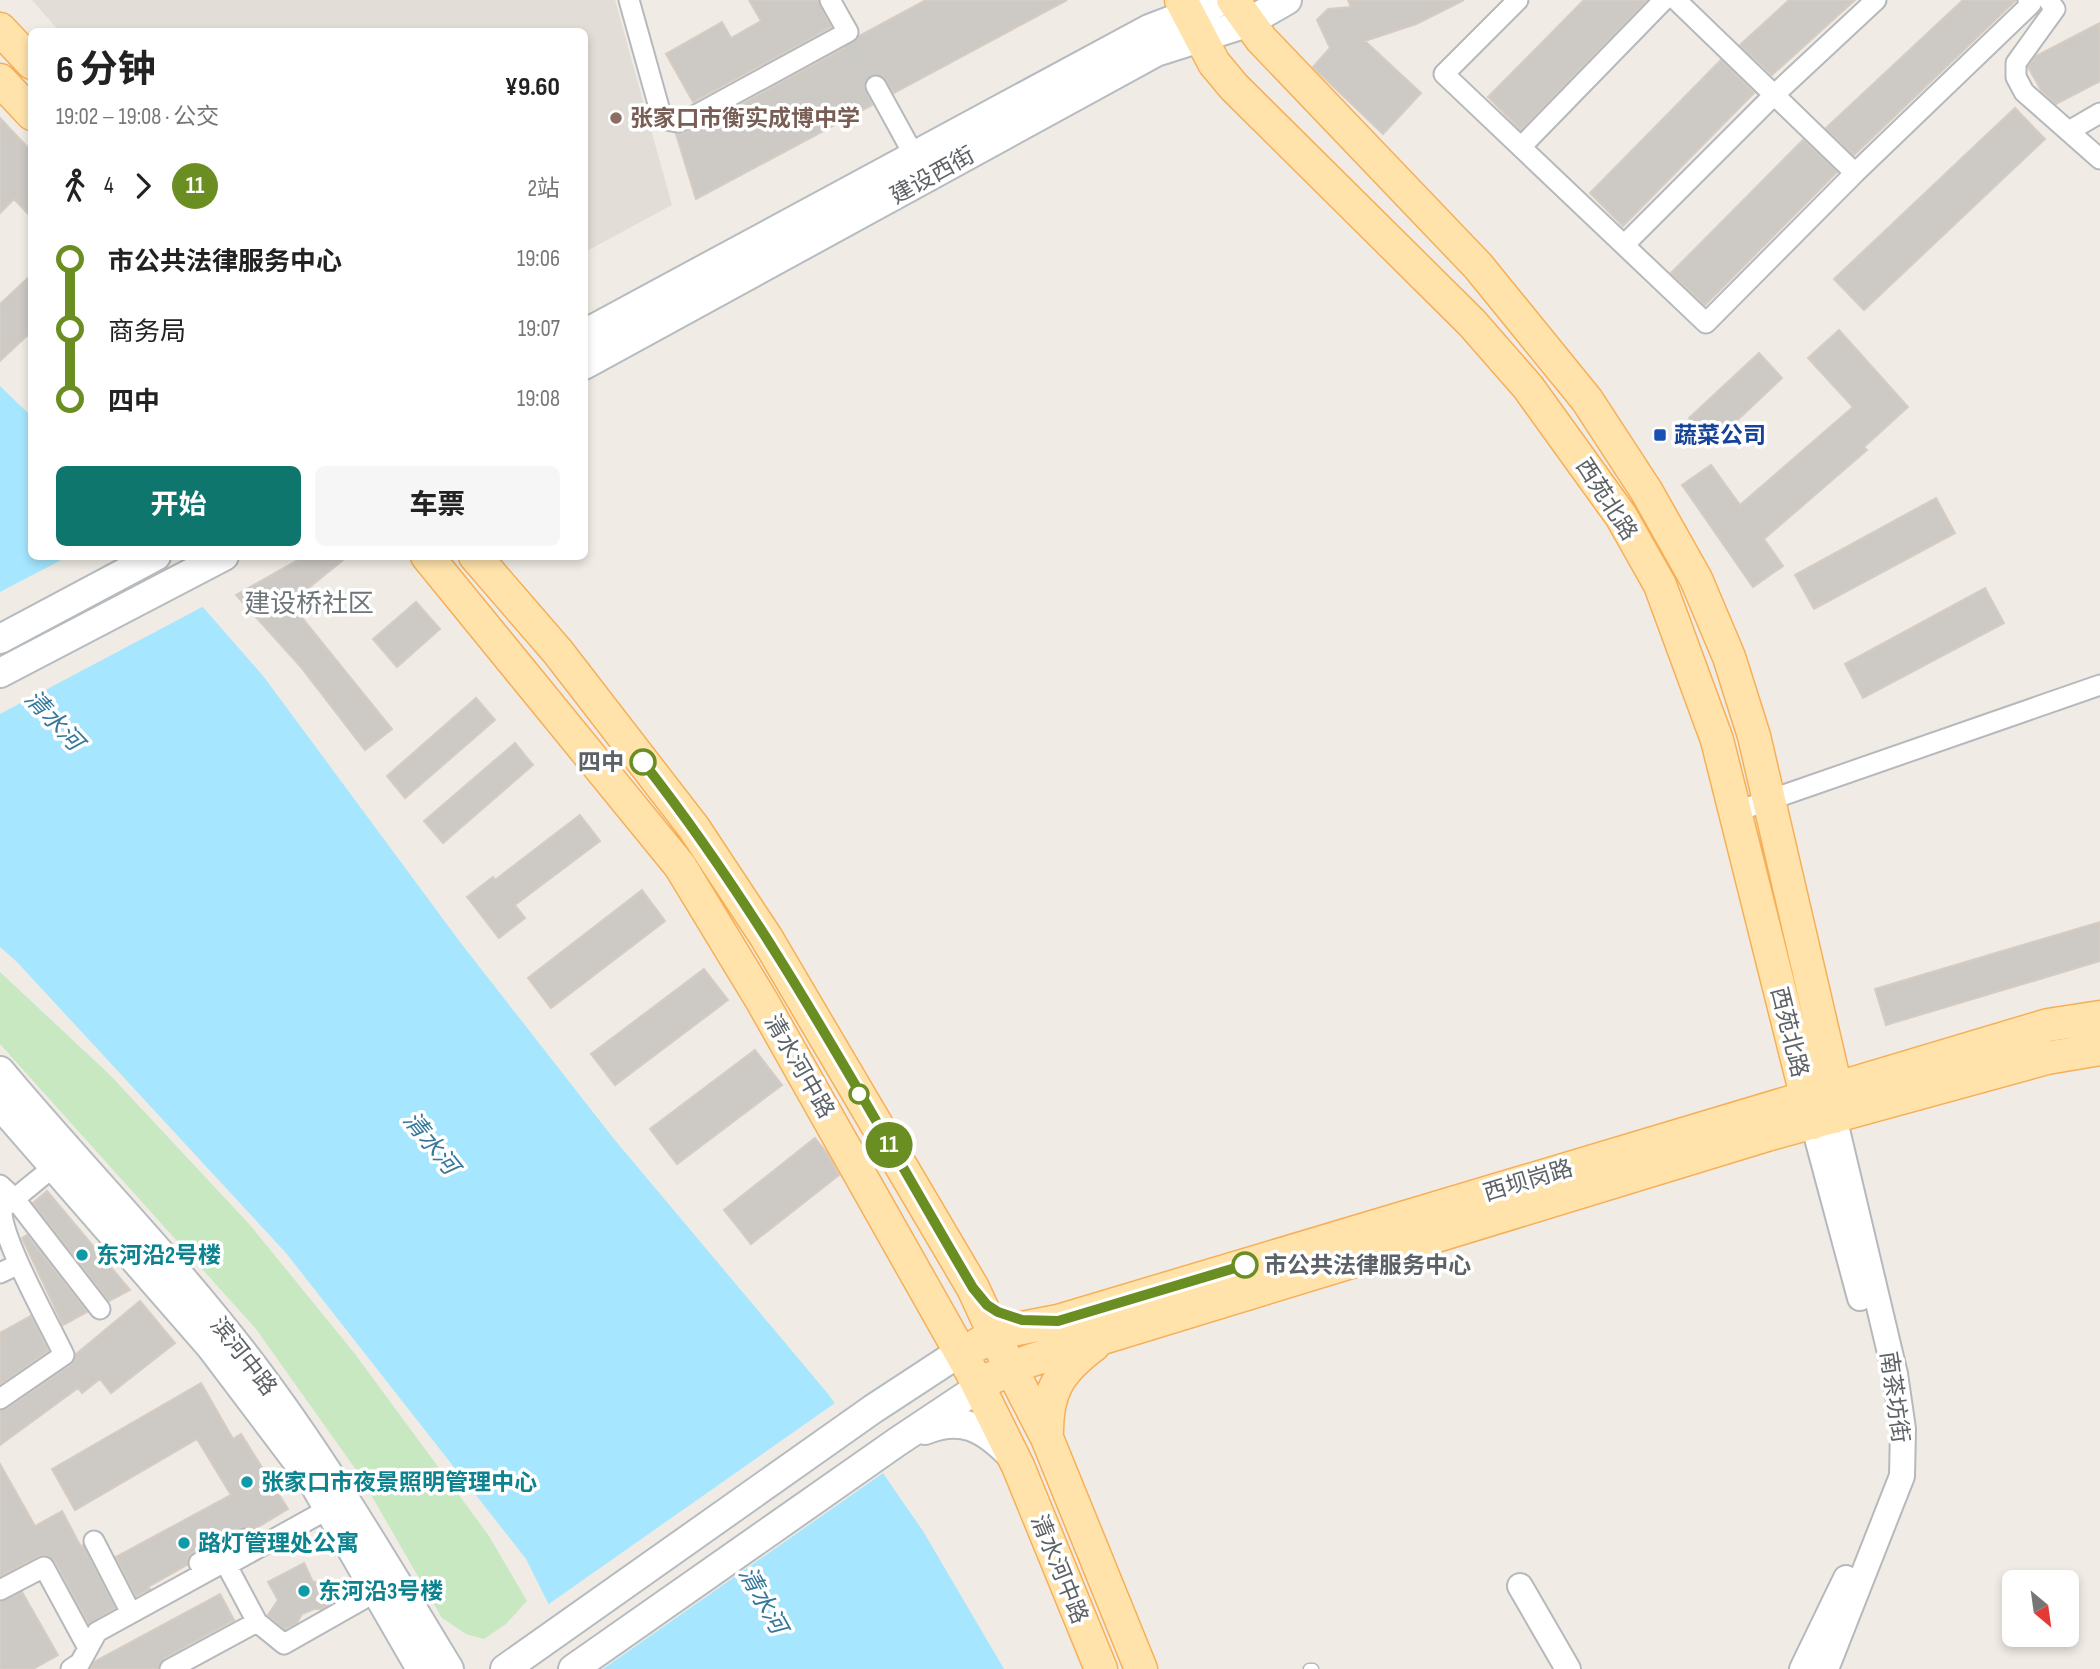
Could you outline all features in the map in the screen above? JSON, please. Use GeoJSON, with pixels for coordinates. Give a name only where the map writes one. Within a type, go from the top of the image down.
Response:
{"type":"FeatureCollection","features":[{"type":"Feature","properties":{"kind":"main road","name":"建设西街"},"geometry":{"type":"LineString","coordinates":[[588,363],[1156,52],[1190,17],[1225,0]]}},
{"type":"Feature","properties":{"kind":"main road","name":"建设西街"},"geometry":{"type":"LineString","coordinates":[[588,332],[1149,29],[1190,17],[1240,11],[1287,0]]}},
{"type":"Feature","properties":{"kind":"main road","name":"西苑北路"},"geometry":{"type":"LineString","coordinates":[[1240,11],[1478,266],[1587,400],[1647,492],[1696,579],[1730,657],[1754,736],[1769,800],[1822,1106]]}},
{"type":"Feature","properties":{"kind":"main road","name":"西苑北路"},"geometry":{"type":"LineString","coordinates":[[1190,17],[1214,64],[1234,87],[1472,323],[1528,387],[1621,516],[1660,585],[1717,740],[1735,812],[1822,1106]]}},
{"type":"Feature","properties":{"kind":"main road"},"geometry":{"type":"LineString","coordinates":[[0,29],[28,59]]}},
{"type":"Feature","properties":{"kind":"main road"},"geometry":{"type":"LineString","coordinates":[[0,80],[28,110]]}},
{"type":"Feature","properties":{"kind":"main road"},"geometry":{"type":"LineString","coordinates":[[0,639],[148,560]]}},
{"type":"Feature","properties":{"kind":"main road"},"geometry":{"type":"LineString","coordinates":[[0,673],[216,560]]}},
{"type":"Feature","properties":{"kind":"main road","name":"清水河中路"},"geometry":{"type":"LineString","coordinates":[[430,560],[680,866],[762,1000],[937,1307],[987,1361],[1047,1438],[1141,1669]]}},
{"type":"Feature","properties":{"kind":"main road","name":"清水河中路"},"geometry":{"type":"LineString","coordinates":[[478,560],[558,652],[694,828],[766,937],[973,1288],[987,1361],[1013,1457],[1101,1669]]}},
{"type":"Feature","properties":{"kind":"main road","name":"西坝岗路"},"geometry":{"type":"LineString","coordinates":[[987,1361],[1106,1336],[1822,1106],[2048,1026],[2100,1017]]}},
{"type":"Feature","properties":{"kind":"main road","name":"西坝岗路"},"geometry":{"type":"LineString","coordinates":[[987,1361],[1058,1321],[1822,1106],[2100,1049]]}},
{"type":"Feature","properties":{"kind":"main road","name":"滨河中路"},"geometry":{"type":"LineString","coordinates":[[0,1071],[62,1159],[211,1347],[313,1482],[337,1504],[386,1586],[449,1669]]}},
{"type":"Feature","properties":{"kind":"main road","name":"滨河中路"},"geometry":{"type":"LineString","coordinates":[[0,1105],[62,1159]]}},
{"type":"Feature","properties":{"kind":"main road"},"geometry":{"type":"LineString","coordinates":[[973,1288],[987,1305],[998,1312],[1022,1320],[1058,1321]]}},
{"type":"Feature","properties":{"kind":"main road"},"geometry":{"type":"LineString","coordinates":[[923,1376],[935,1358],[940,1343],[942,1331],[937,1307]]}},
{"type":"Feature","properties":{"kind":"main road"},"geometry":{"type":"LineString","coordinates":[[1047,1438],[1047,1415],[1056,1382],[1068,1368],[1106,1336]]}},
{"type":"Feature","properties":{"kind":"main road"},"geometry":{"type":"LineString","coordinates":[[505,1669],[923,1376],[987,1361]]}},
{"type":"Feature","properties":{"kind":"main road"},"geometry":{"type":"LineString","coordinates":[[572,1669],[898,1441],[987,1361]]}},
{"type":"Feature","properties":{"kind":"main road"},"geometry":{"type":"LineString","coordinates":[[898,1441],[940,1424],[960,1423],[981,1430],[1013,1457]]}},
{"type":"Feature","properties":{"kind":"main road","name":"滨河中路"},"geometry":{"type":"LineString","coordinates":[[386,1586],[421,1669]]}},
{"type":"Feature","properties":{"kind":"street"},"geometry":{"type":"LineString","coordinates":[[629,0],[660,111],[666,120],[677,122],[692,117],[850,36],[834,1]]}},
{"type":"Feature","properties":{"kind":"street"},"geometry":{"type":"LineString","coordinates":[[1518,0],[1444,74],[1706,323],[1854,173],[2031,4],[2028,0]]}},
{"type":"Feature","properties":{"kind":"street"},"geometry":{"type":"LineString","coordinates":[[1521,147],[1664,0]]}},
{"type":"Feature","properties":{"kind":"street"},"geometry":{"type":"LineString","coordinates":[[1624,245],[1774,95],[1876,0]]}},
{"type":"Feature","properties":{"kind":"street"},"geometry":{"type":"LineString","coordinates":[[2057,3],[2016,63],[2015,77],[2024,92],[2100,159]]}},
{"type":"Feature","properties":{"kind":"street"},"geometry":{"type":"LineString","coordinates":[[1690,4],[1774,95],[1854,173]]}},
{"type":"Feature","properties":{"kind":"street"},"geometry":{"type":"LineString","coordinates":[[876,86],[915,157]]}},
{"type":"Feature","properties":{"kind":"street"},"geometry":{"type":"LineString","coordinates":[[2069,131],[2100,113]]}},
{"type":"Feature","properties":{"kind":"street"},"geometry":{"type":"LineString","coordinates":[[1735,812],[2100,685]]}},
{"type":"Feature","properties":{"kind":"street","name":"南茶坊街"},"geometry":{"type":"LineString","coordinates":[[1802,1669],[1858,1551],[1887,1472],[1890,1433],[1822,1106]]}},
{"type":"Feature","properties":{"kind":"street","name":"南茶坊街"},"geometry":{"type":"LineString","coordinates":[[1822,1106],[1895,1374],[1903,1429],[1902,1476],[1826,1669]]}},
{"type":"Feature","properties":{"kind":"street"},"geometry":{"type":"LineString","coordinates":[[0,1399],[64,1354],[19,1264],[0,1217],[7,1191],[62,1159]]}},
{"type":"Feature","properties":{"kind":"street"},"geometry":{"type":"LineString","coordinates":[[7,1191],[100,1309]]}},
{"type":"Feature","properties":{"kind":"street"},"geometry":{"type":"LineString","coordinates":[[0,1273],[19,1264]]}},
{"type":"Feature","properties":{"kind":"street"},"geometry":{"type":"LineString","coordinates":[[71,1669],[80,1663],[97,1632],[337,1504]]}},
{"type":"Feature","properties":{"kind":"street"},"geometry":{"type":"LineString","coordinates":[[160,1597],[155,1587],[244,1539]]}},
{"type":"Feature","properties":{"kind":"street"},"geometry":{"type":"LineString","coordinates":[[94,1541],[131,1613]]}},
{"type":"Feature","properties":{"kind":"street"},"geometry":{"type":"LineString","coordinates":[[226,1564],[257,1622],[284,1644],[386,1586]]}},
{"type":"Feature","properties":{"kind":"street"},"geometry":{"type":"LineString","coordinates":[[0,1590],[44,1567],[88,1648]]}},
{"type":"Feature","properties":{"kind":"street"},"geometry":{"type":"LineString","coordinates":[[1520,1586],[1567,1669]]}},
{"type":"Feature","properties":{"kind":"street"},"geometry":{"type":"LineString","coordinates":[[170,1669],[257,1622]]}},
{"type":"Feature","properties":{"kind":"shaded area","name":"张家口市衡实成博中学"},"geometry":{"type":"Polygon","coordinates":[[[32,0],[615,0],[672,205],[588,250],[588,28],[56,28],[32,0]]]}},
{"type":"Feature","properties":{"kind":"green space"},"geometry":{"type":"Polygon","coordinates":[[[0,972],[110,1075],[250,1225],[355,1354],[489,1536],[527,1601],[506,1624],[484,1639],[466,1634],[442,1618],[359,1474],[256,1329],[0,1044],[0,972]]]}},
{"type":"Feature","properties":{"kind":"water","name":"清水河"},"geometry":{"type":"Polygon","coordinates":[[[0,386],[28,413],[28,560],[162,560],[264,677],[460,942],[614,1139],[829,1395],[923,1531],[1004,1669],[581,1669],[526,1559],[286,1253],[17,962],[0,947],[0,386]]]}},
{"type":"Feature","properties":{"kind":"pier"},"geometry":{"type":"Polygon","coordinates":[[[61,560],[167,560],[206,605],[0,714],[0,592],[61,560]]]}},
{"type":"Feature","properties":{"kind":"pier"},"geometry":{"type":"Polygon","coordinates":[[[838,1401],[886,1471],[603,1669],[577,1669],[546,1606],[838,1401]]]}},
{"type":"Feature","properties":{"kind":"building"},"geometry":{"type":"Polygon","coordinates":[[[749,0],[818,0],[831,27],[693,102],[666,54],[722,22],[731,38],[761,21],[749,0]]]}},
{"type":"Feature","properties":{"kind":"building"},"geometry":{"type":"Polygon","coordinates":[[[926,0],[1067,0],[894,93],[883,76],[871,75],[864,86],[872,105],[696,199],[676,134],[698,128],[854,43],[859,36],[926,0]]]}},
{"type":"Feature","properties":{"kind":"building"},"geometry":{"type":"Polygon","coordinates":[[[1348,0],[1464,0],[1416,24],[1365,41],[1421,93],[1383,134],[1313,67],[1330,48],[1317,20],[1328,9],[1351,7],[1348,0]]]}},
{"type":"Feature","properties":{"kind":"building"},"geometry":{"type":"Polygon","coordinates":[[[1584,0],[1647,0],[1521,130],[1488,97],[1584,0]]]}},
{"type":"Feature","properties":{"kind":"building"},"geometry":{"type":"Polygon","coordinates":[[[1789,0],[1855,0],[1772,75],[1740,45],[1789,0]]]}},
{"type":"Feature","properties":{"kind":"building"},"geometry":{"type":"Polygon","coordinates":[[[1963,0],[2016,0],[1854,155],[1826,128],[1963,0]]]}},
{"type":"Feature","properties":{"kind":"building"},"geometry":{"type":"Polygon","coordinates":[[[2100,23],[2100,81],[2056,104],[2041,90],[2028,67],[2036,56],[2100,23]]]}},
{"type":"Feature","properties":{"kind":"building"},"geometry":{"type":"Polygon","coordinates":[[[1721,60],[1754,93],[1623,226],[1590,193],[1721,60]]]}},
{"type":"Feature","properties":{"kind":"building"},"geometry":{"type":"Polygon","coordinates":[[[2015,108],[2045,139],[1864,310],[1834,279],[2015,108]]]}},
{"type":"Feature","properties":{"kind":"building"},"geometry":{"type":"Polygon","coordinates":[[[0,118],[28,148],[28,214],[14,199],[0,213],[0,118]]]}},
{"type":"Feature","properties":{"kind":"building"},"geometry":{"type":"Polygon","coordinates":[[[1803,140],[1837,172],[1705,305],[1671,273],[1803,140]]]}},
{"type":"Feature","properties":{"kind":"building"},"geometry":{"type":"Polygon","coordinates":[[[28,278],[28,335],[0,361],[0,304],[28,278]]]}},
{"type":"Feature","properties":{"kind":"building"},"geometry":{"type":"Polygon","coordinates":[[[1839,330],[1908,407],[1864,447],[1867,450],[1764,539],[1783,566],[1753,587],[1682,485],[1711,465],[1740,505],[1853,407],[1808,358],[1839,330]]]}},
{"type":"Feature","properties":{"kind":"building"},"geometry":{"type":"Polygon","coordinates":[[[1759,353],[1782,378],[1713,443],[1689,418],[1759,353]]]}},
{"type":"Feature","properties":{"kind":"building"},"geometry":{"type":"Polygon","coordinates":[[[1936,498],[1955,533],[1814,609],[1795,575],[1936,498]]]}},
{"type":"Feature","properties":{"kind":"building"},"geometry":{"type":"Polygon","coordinates":[[[298,560],[343,560],[290,603],[392,729],[365,750],[300,666],[236,595],[298,560]]]}},
{"type":"Feature","properties":{"kind":"building"},"geometry":{"type":"Polygon","coordinates":[[[1985,588],[2004,623],[1863,698],[1845,664],[1985,588]]]}},
{"type":"Feature","properties":{"kind":"building"},"geometry":{"type":"Polygon","coordinates":[[[416,602],[440,629],[397,667],[373,639],[416,602]]]}},
{"type":"Feature","properties":{"kind":"building"},"geometry":{"type":"Polygon","coordinates":[[[476,698],[495,720],[405,798],[387,776],[476,698]]]}},
{"type":"Feature","properties":{"kind":"building"},"geometry":{"type":"Polygon","coordinates":[[[515,743],[533,765],[443,843],[424,821],[515,743]]]}},
{"type":"Feature","properties":{"kind":"building"},"geometry":{"type":"Polygon","coordinates":[[[580,815],[600,841],[515,905],[525,918],[499,938],[467,897],[493,877],[495,880],[580,815]]]}},
{"type":"Feature","properties":{"kind":"building"},"geometry":{"type":"Polygon","coordinates":[[[642,890],[665,921],[551,1008],[528,978],[642,890]]]}},
{"type":"Feature","properties":{"kind":"building"},"geometry":{"type":"Polygon","coordinates":[[[2100,922],[2100,961],[1886,1025],[1875,989],[2100,922]]]}},
{"type":"Feature","properties":{"kind":"building"},"geometry":{"type":"Polygon","coordinates":[[[704,969],[728,1000],[615,1085],[591,1054],[704,969]]]}},
{"type":"Feature","properties":{"kind":"building"},"geometry":{"type":"Polygon","coordinates":[[[755,1050],[782,1085],[677,1164],[650,1129],[755,1050]]]}},
{"type":"Feature","properties":{"kind":"building"},"geometry":{"type":"Polygon","coordinates":[[[815,1138],[839,1175],[751,1244],[724,1210],[815,1138]]]}},
{"type":"Feature","properties":{"kind":"building","name":"东河沿2号楼"},"geometry":{"type":"Polygon","coordinates":[[[47,1191],[130,1290],[109,1301],[33,1203],[47,1191]]]}},
{"type":"Feature","properties":{"kind":"building"},"geometry":{"type":"Polygon","coordinates":[[[27,1235],[87,1312],[63,1325],[22,1238],[27,1235]]]}},
{"type":"Feature","properties":{"kind":"building"},"geometry":{"type":"Polygon","coordinates":[[[140,1301],[175,1343],[111,1393],[100,1379],[82,1393],[78,1388],[0,1445],[0,1411],[7,1409],[71,1365],[76,1354],[140,1301]]]}},
{"type":"Feature","properties":{"kind":"building"},"geometry":{"type":"Polygon","coordinates":[[[31,1316],[48,1351],[0,1384],[0,1333],[31,1316]]]}},
{"type":"Feature","properties":{"kind":"building"},"geometry":{"type":"Polygon","coordinates":[[[201,1383],[233,1439],[241,1434],[288,1509],[253,1530],[239,1528],[193,1552],[188,1557],[187,1565],[136,1596],[116,1557],[231,1495],[197,1439],[75,1510],[52,1469],[201,1383]]]}},
{"type":"Feature","properties":{"kind":"building"},"geometry":{"type":"Polygon","coordinates":[[[0,1464],[35,1526],[62,1511],[81,1547],[83,1545],[115,1608],[89,1624],[55,1561],[45,1555],[0,1576],[0,1464]]]}},
{"type":"Feature","properties":{"kind":"building","name":"东河沿3号楼"},"geometry":{"type":"Polygon","coordinates":[[[304,1563],[313,1582],[335,1581],[336,1601],[321,1609],[302,1614],[297,1623],[285,1629],[268,1615],[278,1600],[268,1582],[304,1563]]]}},
{"type":"Feature","properties":{"kind":"building"},"geometry":{"type":"Polygon","coordinates":[[[22,1592],[58,1655],[33,1669],[0,1669],[0,1602],[22,1592]]]}},
{"type":"Feature","properties":{"kind":"building"},"geometry":{"type":"Polygon","coordinates":[[[220,1594],[234,1620],[164,1658],[158,1669],[91,1669],[94,1662],[220,1594]]]}},
{"type":"Feature","properties":{"kind":"tunnel"},"geometry":{"type":"LineString","coordinates":[[852,40],[876,86]]}},
{"type":"Feature","properties":{"kind":"bus line","name":"11"},"geometry":{"type":"LineString","coordinates":[[643,762],[694,828],[766,937],[973,1288],[987,1305],[998,1312],[1022,1320],[1058,1321],[1245,1265]]}},
{"type":"Feature","properties":{"kind":"place","name":"张家口市衡实成博中学"},"geometry":{"type":"Point","coordinates":[616,118]}},
{"type":"Feature","properties":{"kind":"place","name":"蔬菜公司"},"geometry":{"type":"Point","coordinates":[1660,435]}},
{"type":"Feature","properties":{"kind":"place","name":"四中"},"geometry":{"type":"Point","coordinates":[643,762]}},
{"type":"Feature","properties":{"kind":"place","name":"东河沿2号楼"},"geometry":{"type":"Point","coordinates":[82,1255]}},
{"type":"Feature","properties":{"kind":"place","name":"市公共法律服务中心"},"geometry":{"type":"Point","coordinates":[1245,1265]}},
{"type":"Feature","properties":{"kind":"place","name":"张家口市夜景照明管理中心"},"geometry":{"type":"Point","coordinates":[247,1482]}},
{"type":"Feature","properties":{"kind":"place","name":"路灯管理处公寓"},"geometry":{"type":"Point","coordinates":[184,1543]}},
{"type":"Feature","properties":{"kind":"place","name":"东河沿3号楼"},"geometry":{"type":"Point","coordinates":[304,1591]}},
{"type":"Feature","properties":{"kind":"district","name":"建设桥社区"},"geometry":{"type":"Point","coordinates":[309,603]}}]}
